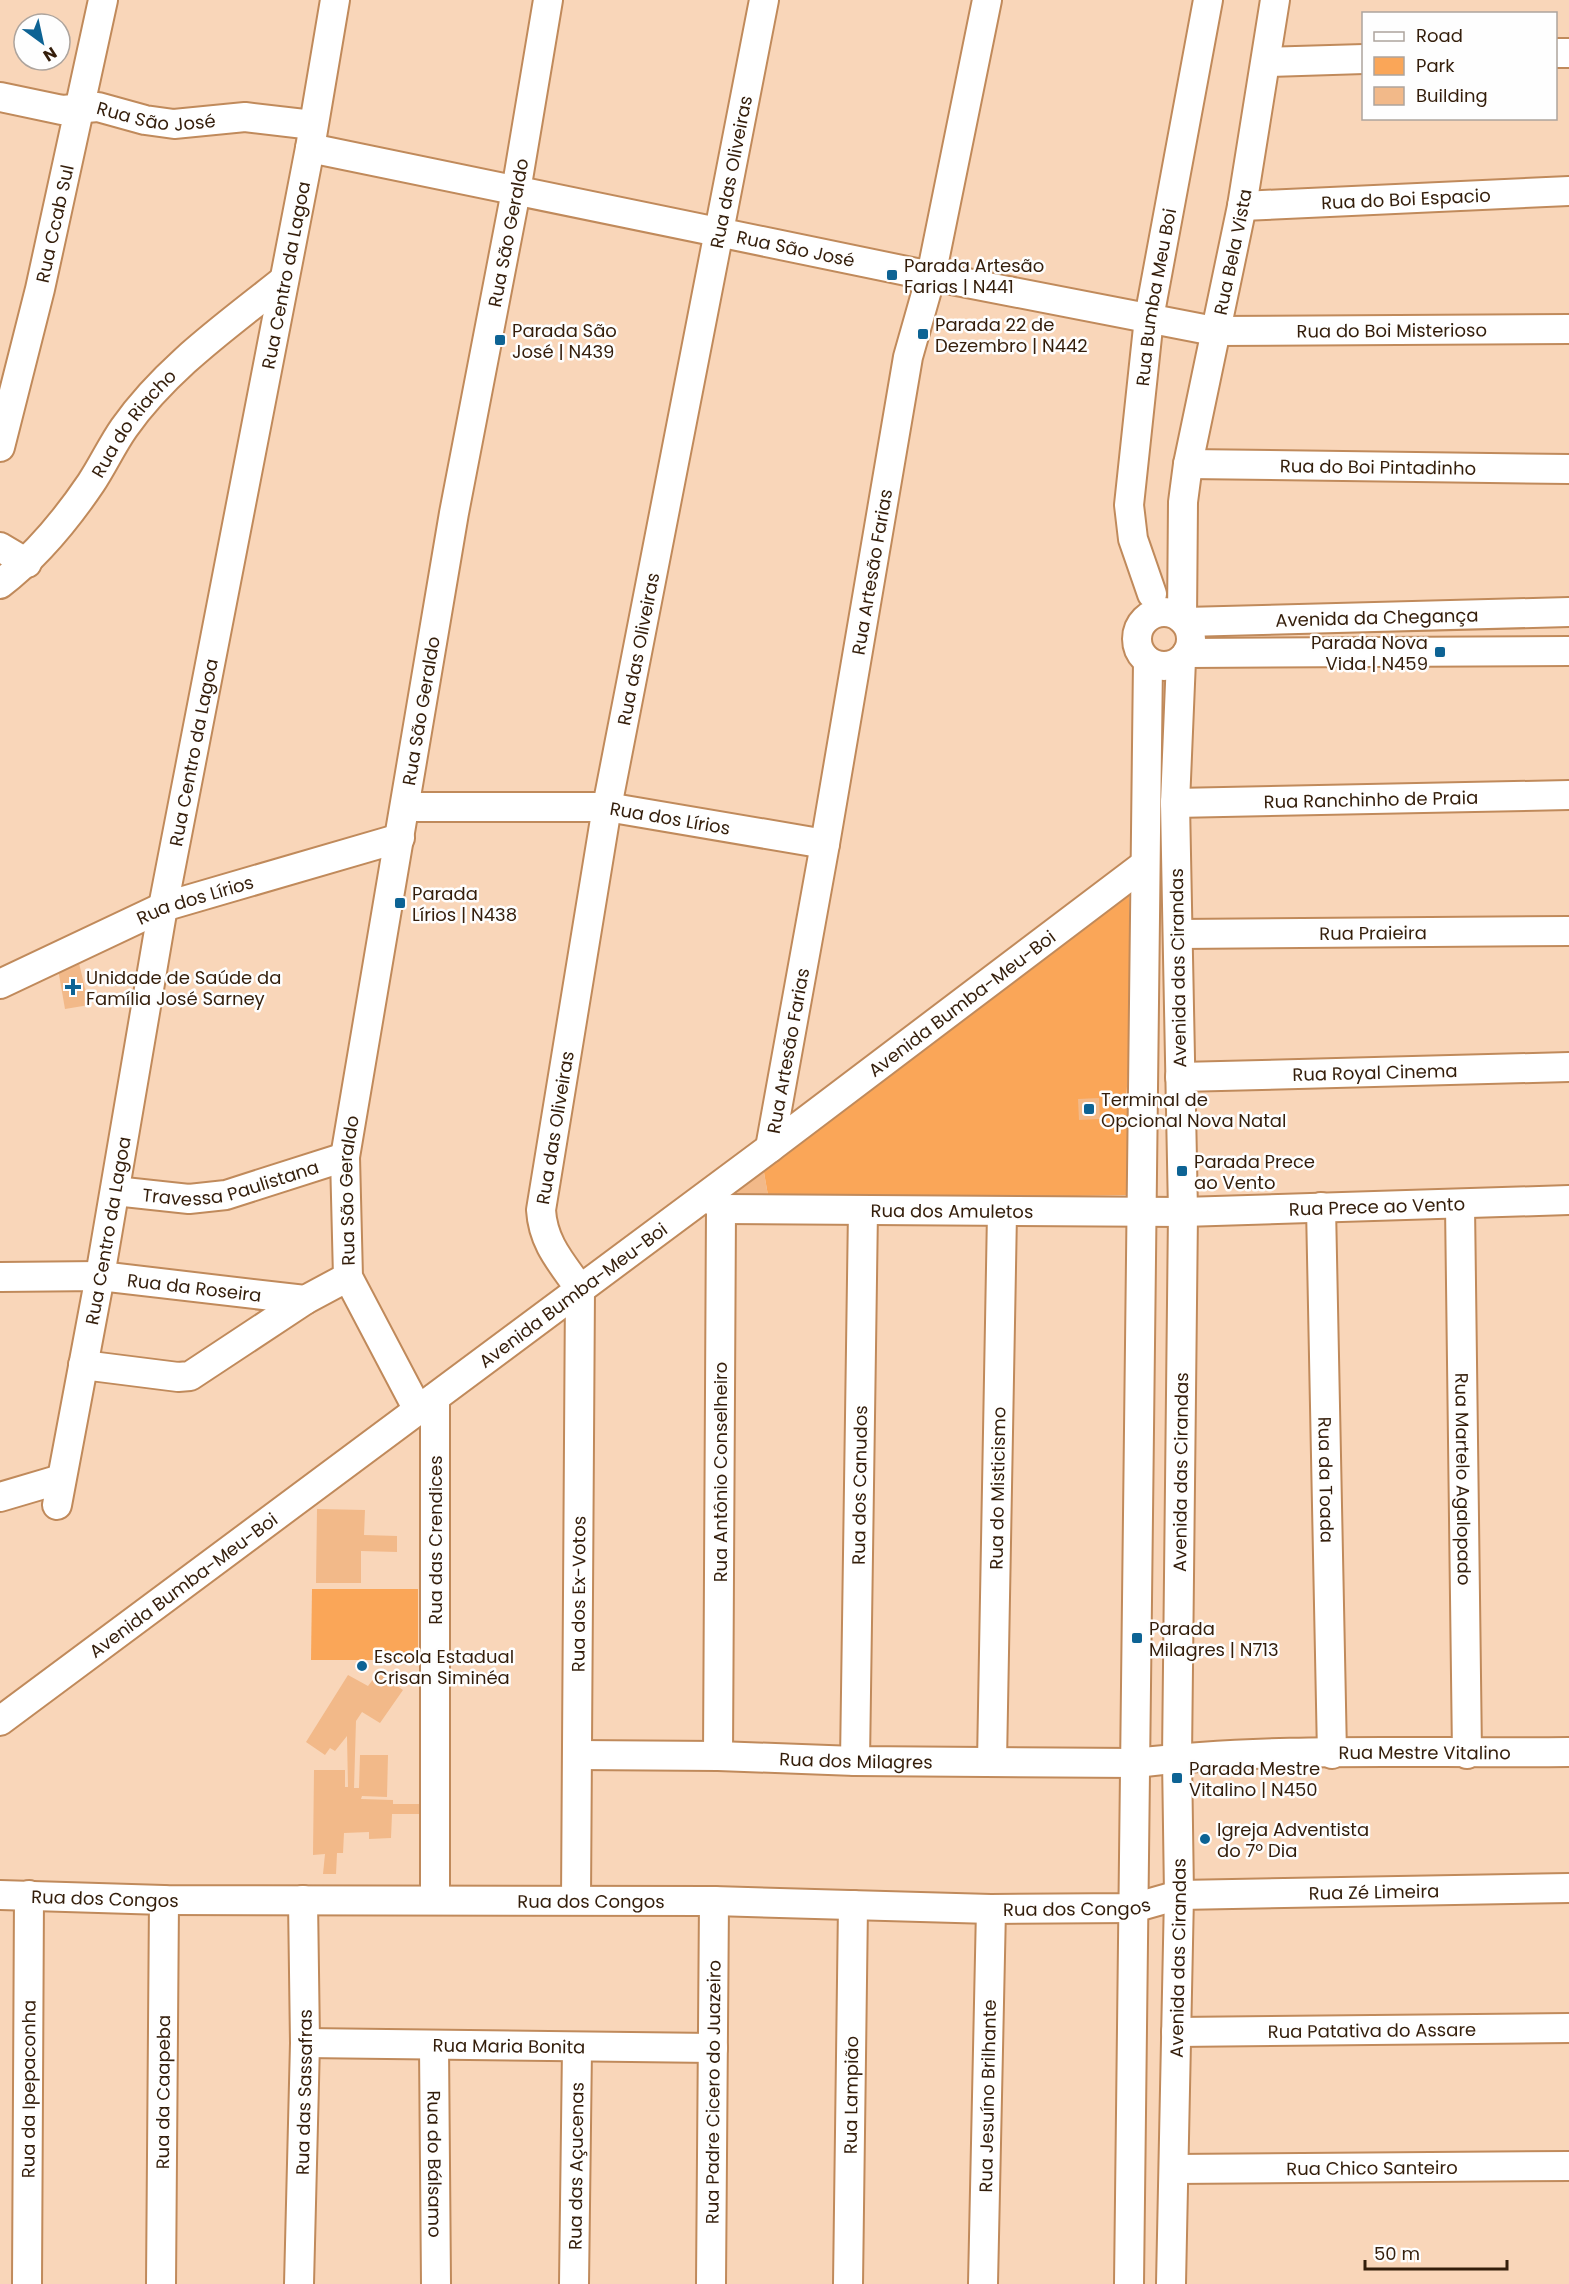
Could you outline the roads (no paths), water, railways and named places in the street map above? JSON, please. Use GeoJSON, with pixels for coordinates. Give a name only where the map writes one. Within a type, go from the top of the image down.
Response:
{"type":"FeatureCollection","features":[{"type":"Feature","properties":{"kind":"street","name":"Rua Ccab Sul"},"geometry":{"type":"LineString","coordinates":[[0,447],[40,289],[103,0]]}},
{"type":"Feature","properties":{"kind":"street","name":"Rua Centro da Lagoa"},"geometry":{"type":"LineString","coordinates":[[0,1497],[59,1492],[100,1276],[163,906],[284,280],[335,0]]}},
{"type":"Feature","properties":{"kind":"street","name":"Rua São Geraldo"},"geometry":{"type":"LineString","coordinates":[[427,1404],[348,1277],[345,1157],[454,513],[516,191],[548,0]]}},
{"type":"Feature","properties":{"kind":"street","name":"Rua das Oliveiras"},"geometry":{"type":"LineString","coordinates":[[580,1288],[548,1245],[542,1229],[541,1209],[607,807],[764,0]]}},
{"type":"Feature","properties":{"kind":"street","name":"Rua Artesão Farias"},"geometry":{"type":"LineString","coordinates":[[770,1148],[825,844],[908,357],[931,276],[987,0]]}},
{"type":"Feature","properties":{"kind":"street","name":"Rua Bumba Meu Boi"},"geometry":{"type":"LineString","coordinates":[[1150,605],[1133,539],[1129,505],[1149,318],[1208,0]]}},
{"type":"Feature","properties":{"kind":"street","name":"Rua Bela Vista"},"geometry":{"type":"LineString","coordinates":[[1183,502],[1188,464],[1214,331],[1242,206],[1275,0]]}},
{"type":"Feature","properties":{"kind":"street"},"geometry":{"type":"LineString","coordinates":[[1266,62],[1362,59]]}},
{"type":"Feature","properties":{"kind":"street","name":"Rua São José"},"geometry":{"type":"LineString","coordinates":[[0,97],[62,110],[98,107],[144,120],[174,124],[245,117],[516,191],[1214,331]]}},
{"type":"Feature","properties":{"kind":"street","name":"Rua do Boi Espacio"},"geometry":{"type":"LineString","coordinates":[[1242,206],[1569,191]]}},
{"type":"Feature","properties":{"kind":"street","name":"Rua do Riacho"},"geometry":{"type":"LineString","coordinates":[[0,584],[27,563],[90,484],[124,428],[153,393],[192,353],[284,280]]}},
{"type":"Feature","properties":{"kind":"street","name":"Rua do Boi Misterioso"},"geometry":{"type":"LineString","coordinates":[[1214,331],[1569,329]]}},
{"type":"Feature","properties":{"kind":"street","name":"Rua do Boi Pintadinho"},"geometry":{"type":"LineString","coordinates":[[1188,464],[1569,469]]}},
{"type":"Feature","properties":{"kind":"street"},"geometry":{"type":"LineString","coordinates":[[1183,502],[1184,620],[1191,640],[1184,657],[1162,666],[1148,662],[1138,648],[1136,638],[1150,605],[1183,502]]}},
{"type":"Feature","properties":{"kind":"street"},"geometry":{"type":"LineString","coordinates":[[0,547],[27,563]]}},
{"type":"Feature","properties":{"kind":"street"},"geometry":{"type":"LineString","coordinates":[[1150,605],[1184,620]]}},
{"type":"Feature","properties":{"kind":"street"},"geometry":{"type":"LineString","coordinates":[[1565,612],[1565,651]]}},
{"type":"Feature","properties":{"kind":"street","name":"Avenida da Chegança"},"geometry":{"type":"LineString","coordinates":[[1184,620],[1565,612]]}},
{"type":"Feature","properties":{"kind":"street","name":"Avenida da Chegança"},"geometry":{"type":"LineString","coordinates":[[1184,657],[1565,651]]}},
{"type":"Feature","properties":{"kind":"street","name":"Avenida das Cirandas"},"geometry":{"type":"LineString","coordinates":[[1171,2284],[1179,1895],[1177,1758],[1183,1212],[1175,803],[1184,657]]}},
{"type":"Feature","properties":{"kind":"street","name":"Avenida das Cirandas"},"geometry":{"type":"LineString","coordinates":[[1129,2284],[1148,662]]}},
{"type":"Feature","properties":{"kind":"street","name":"Rua Ranchinho de Praia"},"geometry":{"type":"LineString","coordinates":[[1175,803],[1569,795]]}},
{"type":"Feature","properties":{"kind":"street","name":"Rua dos Lírios"},"geometry":{"type":"LineString","coordinates":[[405,807],[607,807],[825,844]]}},
{"type":"Feature","properties":{"kind":"street","name":"Rua dos Lírios"},"geometry":{"type":"LineString","coordinates":[[0,984],[163,906],[400,838]]}},
{"type":"Feature","properties":{"kind":"street","name":"Avenida Bumba-Meu-Boi"},"geometry":{"type":"LineString","coordinates":[[0,1721],[580,1288],[714,1201],[770,1148],[1144,865]]}},
{"type":"Feature","properties":{"kind":"street","name":"Rua Praieira"},"geometry":{"type":"LineString","coordinates":[[1178,934],[1569,932]]}},
{"type":"Feature","properties":{"kind":"street","name":"Rua Royal Cinema"},"geometry":{"type":"LineString","coordinates":[[1180,1077],[1569,1067]]}},
{"type":"Feature","properties":{"kind":"street","name":"Travessa Paulistana"},"geometry":{"type":"LineString","coordinates":[[115,1191],[189,1199],[226,1195],[345,1157]]}},
{"type":"Feature","properties":{"kind":"street","name":"Rua Prece ao Vento"},"geometry":{"type":"LineString","coordinates":[[1183,1212],[1569,1200]]}},
{"type":"Feature","properties":{"kind":"street","name":"Rua dos Amuletos"},"geometry":{"type":"LineString","coordinates":[[714,1201],[863,1210],[1002,1213],[1183,1212]]}},
{"type":"Feature","properties":{"kind":"street","name":"Rua Antônio Conselheiro"},"geometry":{"type":"LineString","coordinates":[[714,1201],[718,1756]]}},
{"type":"Feature","properties":{"kind":"street","name":"Rua Martelo Agalopado"},"geometry":{"type":"LineString","coordinates":[[1460,1205],[1467,1754]]}},
{"type":"Feature","properties":{"kind":"street","name":"Rua da Toada"},"geometry":{"type":"LineString","coordinates":[[1321,1207],[1332,1754]]}},
{"type":"Feature","properties":{"kind":"street","name":"Rua dos Canudos"},"geometry":{"type":"LineString","coordinates":[[855,1761],[863,1210]]}},
{"type":"Feature","properties":{"kind":"street","name":"Rua do Misticismo"},"geometry":{"type":"LineString","coordinates":[[992,1762],[1002,1213]]}},
{"type":"Feature","properties":{"kind":"street","name":"Rua da Roseira"},"geometry":{"type":"LineString","coordinates":[[0,1277],[100,1276],[305,1300]]}},
{"type":"Feature","properties":{"kind":"street"},"geometry":{"type":"LineString","coordinates":[[83,1365],[178,1377],[190,1376],[305,1300],[348,1277]]}},
{"type":"Feature","properties":{"kind":"street","name":"Rua dos Ex-Votos"},"geometry":{"type":"LineString","coordinates":[[576,1900],[580,1288]]}},
{"type":"Feature","properties":{"kind":"street","name":"Rua das Crendices"},"geometry":{"type":"LineString","coordinates":[[427,1404],[435,1899]]}},
{"type":"Feature","properties":{"kind":"street","name":"Rua Mestre Vitalino"},"geometry":{"type":"LineString","coordinates":[[1136,1763],[1177,1758],[1332,1754],[1569,1752]]}},
{"type":"Feature","properties":{"kind":"street","name":"Rua dos Milagres"},"geometry":{"type":"LineString","coordinates":[[577,1755],[718,1756],[855,1761],[1136,1763]]}},
{"type":"Feature","properties":{"kind":"street","name":"Rua Zé Limeira"},"geometry":{"type":"LineString","coordinates":[[1179,1895],[1569,1888]]}},
{"type":"Feature","properties":{"kind":"street","name":"Rua dos Congos"},"geometry":{"type":"LineString","coordinates":[[0,1895],[164,1900],[714,1901],[991,1909],[1133,1908],[1179,1895]]}},
{"type":"Feature","properties":{"kind":"street","name":"Rua da Ipepaconha"},"geometry":{"type":"LineString","coordinates":[[27,2284],[29,1895]]}},
{"type":"Feature","properties":{"kind":"street","name":"Rua da Caapeba"},"geometry":{"type":"LineString","coordinates":[[161,2284],[164,1900]]}},
{"type":"Feature","properties":{"kind":"street","name":"Rua das Sassafras"},"geometry":{"type":"LineString","coordinates":[[299,2284],[304,2043],[303,1900]]}},
{"type":"Feature","properties":{"kind":"street","name":"Rua Padre Cicero do Juazeiro"},"geometry":{"type":"LineString","coordinates":[[711,2284],[714,1901]]}},
{"type":"Feature","properties":{"kind":"street","name":"Rua Lampião"},"geometry":{"type":"LineString","coordinates":[[848,2284],[853,1905]]}},
{"type":"Feature","properties":{"kind":"street","name":"Rua Jesuíno Brilhante"},"geometry":{"type":"LineString","coordinates":[[983,2284],[991,1909]]}},
{"type":"Feature","properties":{"kind":"street","name":"Rua Patativa do Assare"},"geometry":{"type":"LineString","coordinates":[[1176,2032],[1569,2028]]}},
{"type":"Feature","properties":{"kind":"street","name":"Rua Maria Bonita"},"geometry":{"type":"LineString","coordinates":[[304,2043],[713,2048]]}},
{"type":"Feature","properties":{"kind":"street","name":"Rua do Bálsamo"},"geometry":{"type":"LineString","coordinates":[[434,2046],[436,2284]]}},
{"type":"Feature","properties":{"kind":"street","name":"Rua das Açucenas"},"geometry":{"type":"LineString","coordinates":[[574,2284],[576,2048]]}},
{"type":"Feature","properties":{"kind":"street","name":"Rua Chico Santeiro"},"geometry":{"type":"LineString","coordinates":[[1174,2169],[1569,2166]]}},
{"type":"Feature","properties":{"kind":"place","name":"Parada Artesão Farias | N441"},"geometry":{"type":"Point","coordinates":[892,275]}},
{"type":"Feature","properties":{"kind":"place","name":"Parada 22 de Dezembro | N442"},"geometry":{"type":"Point","coordinates":[923,334]}},
{"type":"Feature","properties":{"kind":"place","name":"Parada São José | N439"},"geometry":{"type":"Point","coordinates":[500,340]}},
{"type":"Feature","properties":{"kind":"place","name":"Parada Nova Vida | N459"},"geometry":{"type":"Point","coordinates":[1440,652]}},
{"type":"Feature","properties":{"kind":"place","name":"Parada Lírios | N438"},"geometry":{"type":"Point","coordinates":[400,903]}},
{"type":"Feature","properties":{"kind":"place","name":"Unidade de Saúde da Família José Sarney"},"geometry":{"type":"Point","coordinates":[73,987]}},
{"type":"Feature","properties":{"kind":"place","name":"Terminal de Opcional Nova Natal"},"geometry":{"type":"Point","coordinates":[1089,1109]}},
{"type":"Feature","properties":{"kind":"place","name":"Parada Prece ao Vento"},"geometry":{"type":"Point","coordinates":[1182,1171]}},
{"type":"Feature","properties":{"kind":"place","name":"Parada Milagres | N713"},"geometry":{"type":"Point","coordinates":[1137,1638]}},
{"type":"Feature","properties":{"kind":"place","name":"Escola Estadual Crisan Siminéa"},"geometry":{"type":"Point","coordinates":[362,1666]}},
{"type":"Feature","properties":{"kind":"place","name":"Parada Mestre Vitalino | N450"},"geometry":{"type":"Point","coordinates":[1177,1778]}},
{"type":"Feature","properties":{"kind":"place","name":"Igreja Adventista do 7º Dia"},"geometry":{"type":"Point","coordinates":[1205,1839]}}]}
